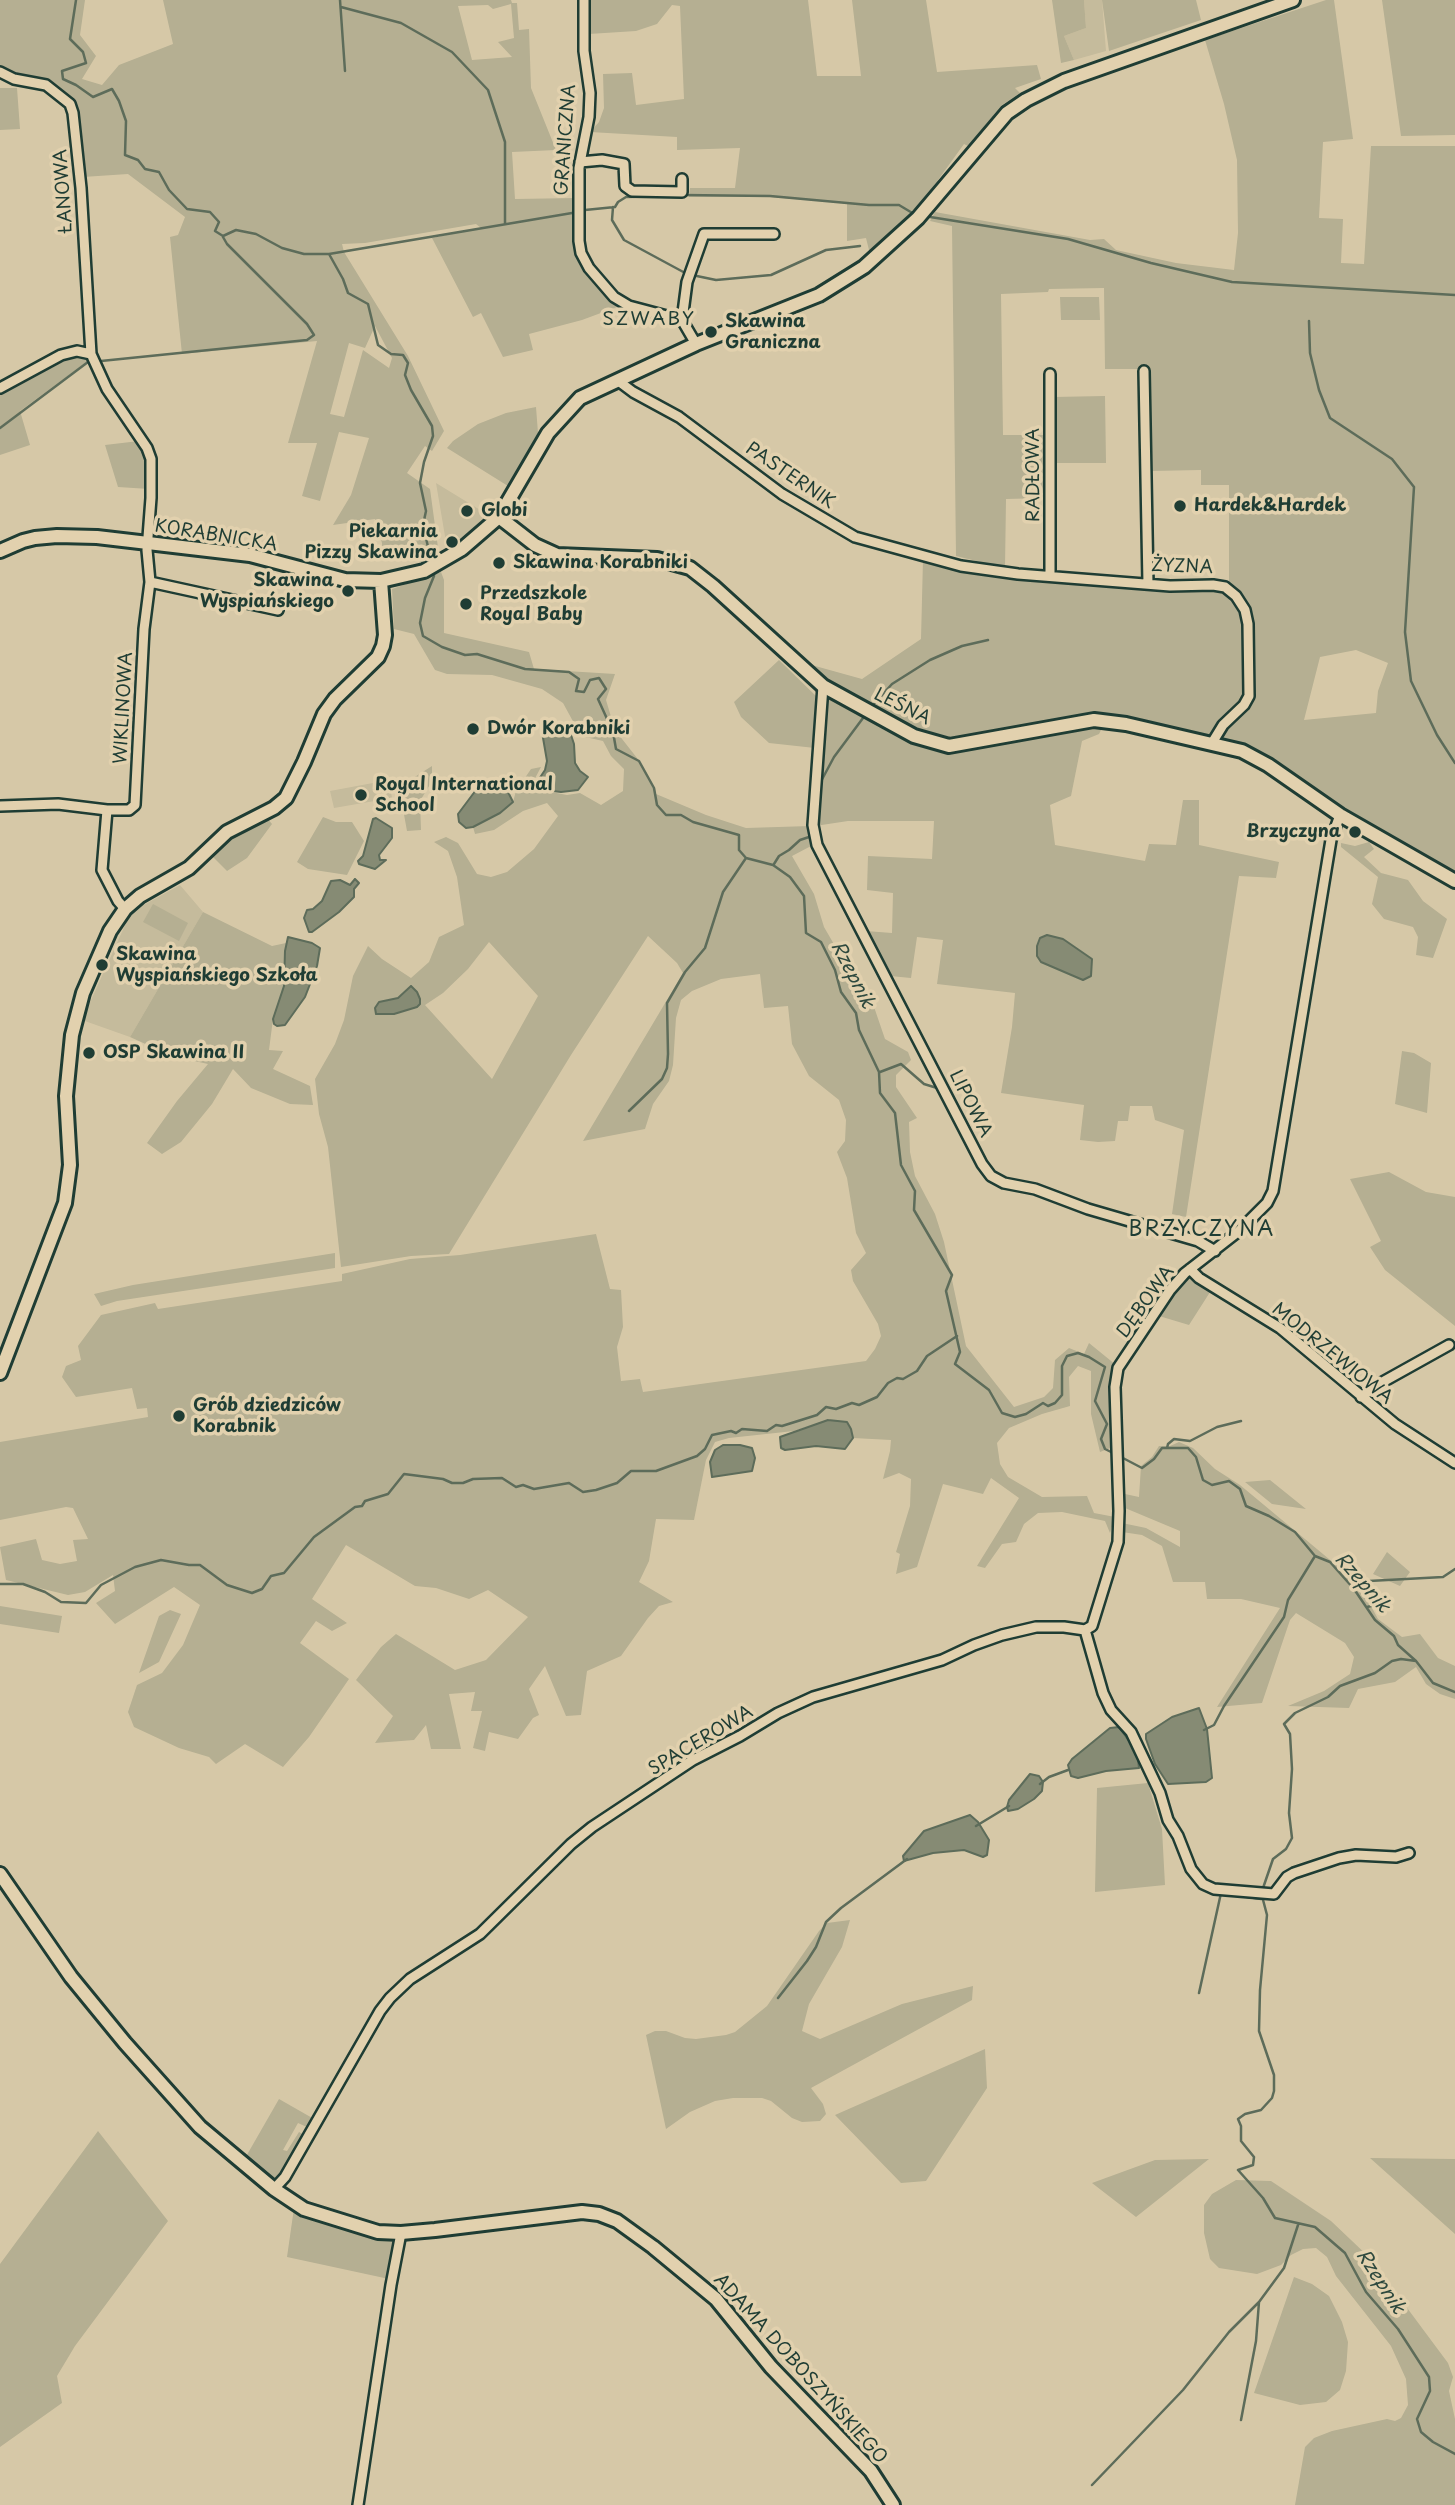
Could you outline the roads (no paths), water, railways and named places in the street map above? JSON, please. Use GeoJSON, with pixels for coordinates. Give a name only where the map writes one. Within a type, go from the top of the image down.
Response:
{"type":"FeatureCollection","features":[{"type":"Feature","properties":{"kind":"street","name":"GRANICZNA"},"geometry":{"type":"LineString","coordinates":[[584,0],[584,51],[590,93],[589,117],[580,162],[581,253],[589,268],[620,302],[682,320]]}},
{"type":"Feature","properties":{"kind":"street"},"geometry":{"type":"LineString","coordinates":[[499,517],[548,433],[580,398],[696,344],[819,295],[864,267],[918,218],[1007,113],[1026,100],[1064,81],[1293,0]]}},
{"type":"Feature","properties":{"kind":"street","name":"ŁANOWA"},"geometry":{"type":"LineString","coordinates":[[0,72],[14,79],[46,85],[70,104],[73,113],[81,188],[91,354],[111,396],[147,447],[151,459],[148,543]]}},
{"type":"Feature","properties":{"kind":"street"},"geometry":{"type":"LineString","coordinates":[[580,162],[602,160],[624,164],[625,186],[632,191],[682,192],[682,179]]}},
{"type":"Feature","properties":{"kind":"street"},"geometry":{"type":"LineString","coordinates":[[696,344],[682,320],[687,282],[705,234],[774,234]]}},
{"type":"Feature","properties":{"kind":"street"},"geometry":{"type":"LineString","coordinates":[[0,388],[61,355],[77,351],[91,354]]}},
{"type":"Feature","properties":{"kind":"street"},"geometry":{"type":"LineString","coordinates":[[1144,371],[1148,584]]}},
{"type":"Feature","properties":{"kind":"street","name":"RADŁOWA"},"geometry":{"type":"LineString","coordinates":[[1050,374],[1050,575]]}},
{"type":"Feature","properties":{"kind":"street","name":"PASTERNIK"},"geometry":{"type":"LineString","coordinates":[[617,380],[632,392],[679,417],[782,494],[855,537],[961,566]]}},
{"type":"Feature","properties":{"kind":"street","name":"KORABNICKA"},"geometry":{"type":"LineString","coordinates":[[0,551],[23,541],[57,536],[106,537],[250,555],[345,580],[381,581],[424,571],[443,562],[499,517]]}},
{"type":"Feature","properties":{"kind":"street","name":"LEŚNA"},"geometry":{"type":"LineString","coordinates":[[499,517],[535,544],[557,555],[657,559],[690,568],[823,686],[914,736],[949,746],[1094,720],[1126,724],[1242,751],[1268,765],[1335,811]]}},
{"type":"Feature","properties":{"kind":"street","name":"WIKLINOWA"},"geometry":{"type":"LineString","coordinates":[[107,810],[129,810],[135,805],[144,629],[150,582],[148,543]]}},
{"type":"Feature","properties":{"kind":"street","name":"ŻYZNA"},"geometry":{"type":"LineString","coordinates":[[961,566],[1018,574],[1170,586],[1213,584],[1225,587],[1236,596],[1245,610],[1248,624],[1249,696],[1244,705],[1223,725],[1212,743]]}},
{"type":"Feature","properties":{"kind":"street"},"geometry":{"type":"LineString","coordinates":[[0,1373],[65,1203],[70,1165],[66,1096],[76,1014],[90,974],[110,931],[125,909],[141,896],[189,868],[226,832],[286,798],[324,714],[335,699],[378,657],[383,646],[385,635],[381,581]]}},
{"type":"Feature","properties":{"kind":"street"},"geometry":{"type":"LineString","coordinates":[[150,582],[278,610]]}},
{"type":"Feature","properties":{"kind":"street","name":"LIPOWA"},"geometry":{"type":"LineString","coordinates":[[823,686],[813,825],[817,845],[982,1164],[991,1176],[1004,1183],[1035,1189],[1088,1209],[1198,1241],[1214,1251]]}},
{"type":"Feature","properties":{"kind":"street"},"geometry":{"type":"LineString","coordinates":[[0,806],[58,804],[107,810],[102,870],[125,909]]}},
{"type":"Feature","properties":{"kind":"street"},"geometry":{"type":"LineString","coordinates":[[1335,811],[1455,881]]}},
{"type":"Feature","properties":{"kind":"street","name":"DĘBOWA"},"geometry":{"type":"LineString","coordinates":[[1086,1630],[1092,1626],[1115,1554],[1119,1511],[1115,1387],[1118,1368],[1170,1290],[1190,1269],[1267,1203],[1273,1191],[1335,811]]}},
{"type":"Feature","properties":{"kind":"street","name":"MODRZEWIOWA"},"geometry":{"type":"LineString","coordinates":[[1190,1269],[1199,1278],[1280,1328],[1395,1424],[1455,1463]]}},
{"type":"Feature","properties":{"kind":"street"},"geometry":{"type":"LineString","coordinates":[[1361,1397],[1449,1345]]}},
{"type":"Feature","properties":{"kind":"street","name":"SPACEROWA"},"geometry":{"type":"LineString","coordinates":[[277,2191],[390,1998],[410,1979],[480,1934],[571,1844],[592,1827],[693,1760],[778,1713],[813,1697],[942,1660],[974,1644],[1002,1635],[1036,1627],[1086,1630]]}},
{"type":"Feature","properties":{"kind":"street"},"geometry":{"type":"LineString","coordinates":[[1086,1630],[1103,1693],[1111,1710],[1131,1732],[1191,1869],[1203,1884],[1214,1889],[1274,1894],[1287,1877],[1294,1873],[1339,1858],[1356,1855],[1396,1857],[1409,1853]]}},
{"type":"Feature","properties":{"kind":"street","name":"ADAMA DOBOSZYŃSKIEGO"},"geometry":{"type":"LineString","coordinates":[[0,1874],[71,1977],[125,2043],[200,2127],[232,2157],[277,2191],[304,2209],[378,2232],[401,2233],[582,2212],[599,2214],[617,2221],[653,2246],[716,2299],[771,2367],[871,2471],[893,2505]]}},
{"type":"Feature","properties":{"kind":"street"},"geometry":{"type":"LineString","coordinates":[[358,2505],[401,2233]]}},
{"type":"Feature","properties":{"kind":"waterway","name":"Rzepnik"},"geometry":{"type":"LineString","coordinates":[[76,0],[70,39],[83,52],[86,63],[62,71],[63,79],[93,97],[112,89],[126,121],[125,155],[138,160],[145,169],[159,172],[169,190],[187,209],[210,212],[219,222],[215,231],[223,236],[236,230],[256,234],[282,248],[304,254],[329,254],[348,293],[368,304],[378,345],[391,354],[403,355],[408,363],[405,375],[411,390],[432,426],[433,436],[420,483],[426,511],[423,525],[431,560]]}},
{"type":"Feature","properties":{"kind":"waterway"},"geometry":{"type":"LineString","coordinates":[[340,0],[345,71]]}},
{"type":"Feature","properties":{"kind":"waterway"},"geometry":{"type":"LineString","coordinates":[[341,7],[401,23],[452,52],[488,90],[505,142],[505,223]]}},
{"type":"Feature","properties":{"kind":"waterway"},"geometry":{"type":"LineString","coordinates":[[682,195],[770,196],[899,205],[914,214]]}},
{"type":"Feature","properties":{"kind":"waterway"},"geometry":{"type":"LineString","coordinates":[[585,210],[615,207],[626,197],[665,196]]}},
{"type":"Feature","properties":{"kind":"waterway"},"geometry":{"type":"LineString","coordinates":[[613,207],[612,220],[624,240],[687,274]]}},
{"type":"Feature","properties":{"kind":"waterway"},"geometry":{"type":"LineString","coordinates":[[329,254],[572,213]]}},
{"type":"Feature","properties":{"kind":"waterway"},"geometry":{"type":"LineString","coordinates":[[924,216],[1068,239],[1151,263],[1232,282],[1455,295]]}},
{"type":"Feature","properties":{"kind":"waterway"},"geometry":{"type":"LineString","coordinates":[[101,361],[307,340],[314,335],[307,324],[223,237]]}},
{"type":"Feature","properties":{"kind":"waterway"},"geometry":{"type":"LineString","coordinates":[[692,275],[716,280],[771,275],[826,250],[860,246]]}},
{"type":"Feature","properties":{"kind":"waterway"},"geometry":{"type":"LineString","coordinates":[[1309,321],[1310,353],[1319,390],[1330,418],[1392,459],[1414,487],[1405,632],[1411,681],[1437,735],[1455,763]]}},
{"type":"Feature","properties":{"kind":"waterway"},"geometry":{"type":"LineString","coordinates":[[0,428],[91,362]]}},
{"type":"Feature","properties":{"kind":"waterway","name":"Rzepnik"},"geometry":{"type":"LineString","coordinates":[[433,570],[434,576],[425,598],[420,623],[423,636],[442,647],[465,655],[477,654],[525,669],[569,672],[579,679],[576,691],[584,692],[590,680],[599,678],[606,689],[598,699],[613,732],[616,749],[639,761],[654,788],[657,805],[666,815],[681,815],[693,822],[739,835],[739,850],[746,858],[773,865],[790,877],[804,896],[806,933],[821,942],[835,970],[841,992],[856,1013],[859,1030],[879,1072],[880,1093],[895,1113],[901,1165],[915,1191],[914,1210],[952,1275],[946,1291],[960,1352],[955,1364],[989,1390],[1002,1413],[1015,1417],[1026,1414],[1043,1403],[1048,1406],[1055,1403],[1062,1395],[1062,1366],[1067,1356],[1078,1353],[1089,1357],[1105,1367],[1095,1401],[1107,1424],[1101,1439],[1105,1449],[1115,1454]]}},
{"type":"Feature","properties":{"kind":"waterway"},"geometry":{"type":"LineString","coordinates":[[872,706],[892,684],[930,660],[962,646],[988,640]]}},
{"type":"Feature","properties":{"kind":"waterway"},"geometry":{"type":"LineString","coordinates":[[819,785],[834,757],[866,714]]}},
{"type":"Feature","properties":{"kind":"waterway"},"geometry":{"type":"LineString","coordinates":[[774,864],[779,856],[800,840],[812,836]]}},
{"type":"Feature","properties":{"kind":"waterway"},"geometry":{"type":"LineString","coordinates":[[629,1111],[662,1079],[667,1068],[668,1054],[667,1003],[685,972],[705,948],[723,892],[746,858]]}},
{"type":"Feature","properties":{"kind":"waterway"},"geometry":{"type":"LineString","coordinates":[[880,1072],[901,1064],[924,1084],[937,1088]]}},
{"type":"Feature","properties":{"kind":"waterway"},"geometry":{"type":"LineString","coordinates":[[0,1584],[23,1584],[45,1592],[61,1602],[86,1603],[101,1585],[135,1567],[161,1560],[200,1565],[227,1585],[252,1593],[262,1589],[271,1576],[284,1573],[314,1537],[355,1507],[388,1494],[404,1474],[443,1479],[452,1483],[502,1478],[516,1487],[523,1485],[534,1489],[569,1483],[583,1492],[596,1490],[617,1483],[631,1471],[656,1471],[697,1456],[705,1449],[712,1435],[731,1431],[736,1433],[742,1429],[767,1431],[776,1425],[782,1426],[817,1415],[826,1407],[836,1409],[852,1403],[859,1405],[877,1397],[888,1383],[917,1371],[927,1356],[957,1336]]}},
{"type":"Feature","properties":{"kind":"waterway"},"geometry":{"type":"LineString","coordinates":[[1167,1448],[1174,1439],[1190,1441],[1217,1427],[1241,1421]]}},
{"type":"Feature","properties":{"kind":"waterway","name":"Rzepnik"},"geometry":{"type":"LineString","coordinates":[[1121,1457],[1142,1468],[1154,1459],[1162,1448],[1188,1448],[1196,1457],[1203,1480],[1212,1485],[1229,1481],[1240,1489],[1246,1506],[1295,1532],[1315,1556],[1330,1562],[1354,1589],[1375,1620],[1394,1636],[1398,1645],[1416,1661],[1392,1661],[1375,1673],[1340,1686],[1328,1697],[1295,1713],[1284,1724],[1290,1734],[1292,1769],[1289,1813],[1292,1838],[1286,1849],[1273,1859],[1262,1891]]}},
{"type":"Feature","properties":{"kind":"waterway"},"geometry":{"type":"LineString","coordinates":[[1204,1730],[1214,1725],[1284,1617],[1288,1600],[1315,1556]]}},
{"type":"Feature","properties":{"kind":"waterway"},"geometry":{"type":"LineString","coordinates":[[1367,1607],[1375,1605],[1369,1581],[1443,1577],[1455,1569]]}},
{"type":"Feature","properties":{"kind":"waterway"},"geometry":{"type":"LineString","coordinates":[[1416,1661],[1433,1683],[1455,1692]]}},
{"type":"Feature","properties":{"kind":"waterway"},"geometry":{"type":"LineString","coordinates":[[1040,1784],[1049,1777],[1068,1770]]}},
{"type":"Feature","properties":{"kind":"waterway"},"geometry":{"type":"LineString","coordinates":[[976,1826],[1009,1806]]}},
{"type":"Feature","properties":{"kind":"waterway"},"geometry":{"type":"LineString","coordinates":[[778,1998],[816,1947],[826,1922],[907,1859]]}},
{"type":"Feature","properties":{"kind":"waterway"},"geometry":{"type":"LineString","coordinates":[[1199,1993],[1221,1893],[1261,1899]]}},
{"type":"Feature","properties":{"kind":"waterway","name":"Rzepnik"},"geometry":{"type":"LineString","coordinates":[[1262,1896],[1267,1915],[1259,2031],[1274,2075],[1274,2091],[1272,2098],[1261,2110],[1245,2114],[1238,2119],[1241,2141],[1254,2157],[1253,2165],[1238,2170],[1263,2198],[1275,2218],[1315,2227],[1345,2253],[1366,2292],[1398,2329],[1429,2377],[1430,2391],[1417,2419],[1421,2432],[1455,2454]]}},
{"type":"Feature","properties":{"kind":"waterway"},"geometry":{"type":"LineString","coordinates":[[1092,2485],[1183,2390],[1229,2332],[1259,2302],[1284,2268],[1298,2225]]}},
{"type":"Feature","properties":{"kind":"waterway"},"geometry":{"type":"LineString","coordinates":[[1241,2420],[1256,2341],[1259,2302]]}},
{"type":"Feature","properties":{"kind":"place","name":"Skawina Graniczna"},"geometry":{"type":"Point","coordinates":[711,332]}},
{"type":"Feature","properties":{"kind":"place","name":"Hardek&Hardek"},"geometry":{"type":"Point","coordinates":[1180,506]}},
{"type":"Feature","properties":{"kind":"place","name":"Globi"},"geometry":{"type":"Point","coordinates":[467,511]}},
{"type":"Feature","properties":{"kind":"place","name":"Piekarnia Pizzy Skawina"},"geometry":{"type":"Point","coordinates":[452,542]}},
{"type":"Feature","properties":{"kind":"place","name":"Skawina Korabniki"},"geometry":{"type":"Point","coordinates":[499,563]}},
{"type":"Feature","properties":{"kind":"place","name":"Skawina Wyspiańskiego"},"geometry":{"type":"Point","coordinates":[348,591]}},
{"type":"Feature","properties":{"kind":"place","name":"Przedszkole Royal Baby"},"geometry":{"type":"Point","coordinates":[466,604]}},
{"type":"Feature","properties":{"kind":"place","name":"Dwór Korabniki"},"geometry":{"type":"Point","coordinates":[473,729]}},
{"type":"Feature","properties":{"kind":"place","name":"Royal International School"},"geometry":{"type":"Point","coordinates":[361,795]}},
{"type":"Feature","properties":{"kind":"place","name":"Brzyczyna"},"geometry":{"type":"Point","coordinates":[1355,832]}},
{"type":"Feature","properties":{"kind":"place","name":"Skawina Wyspiańskiego Szkoła"},"geometry":{"type":"Point","coordinates":[102,965]}},
{"type":"Feature","properties":{"kind":"place","name":"OSP Skawina II"},"geometry":{"type":"Point","coordinates":[89,1053]}},
{"type":"Feature","properties":{"kind":"place","name":"Grób dziedziców Korabnik"},"geometry":{"type":"Point","coordinates":[179,1416]}},
{"type":"Feature","properties":{"kind":"district","name":"SZWABY"},"geometry":{"type":"Point","coordinates":[649,320]}},
{"type":"Feature","properties":{"kind":"district","name":"BRZYCZYNA"},"geometry":{"type":"Point","coordinates":[1202,1230]}}]}
